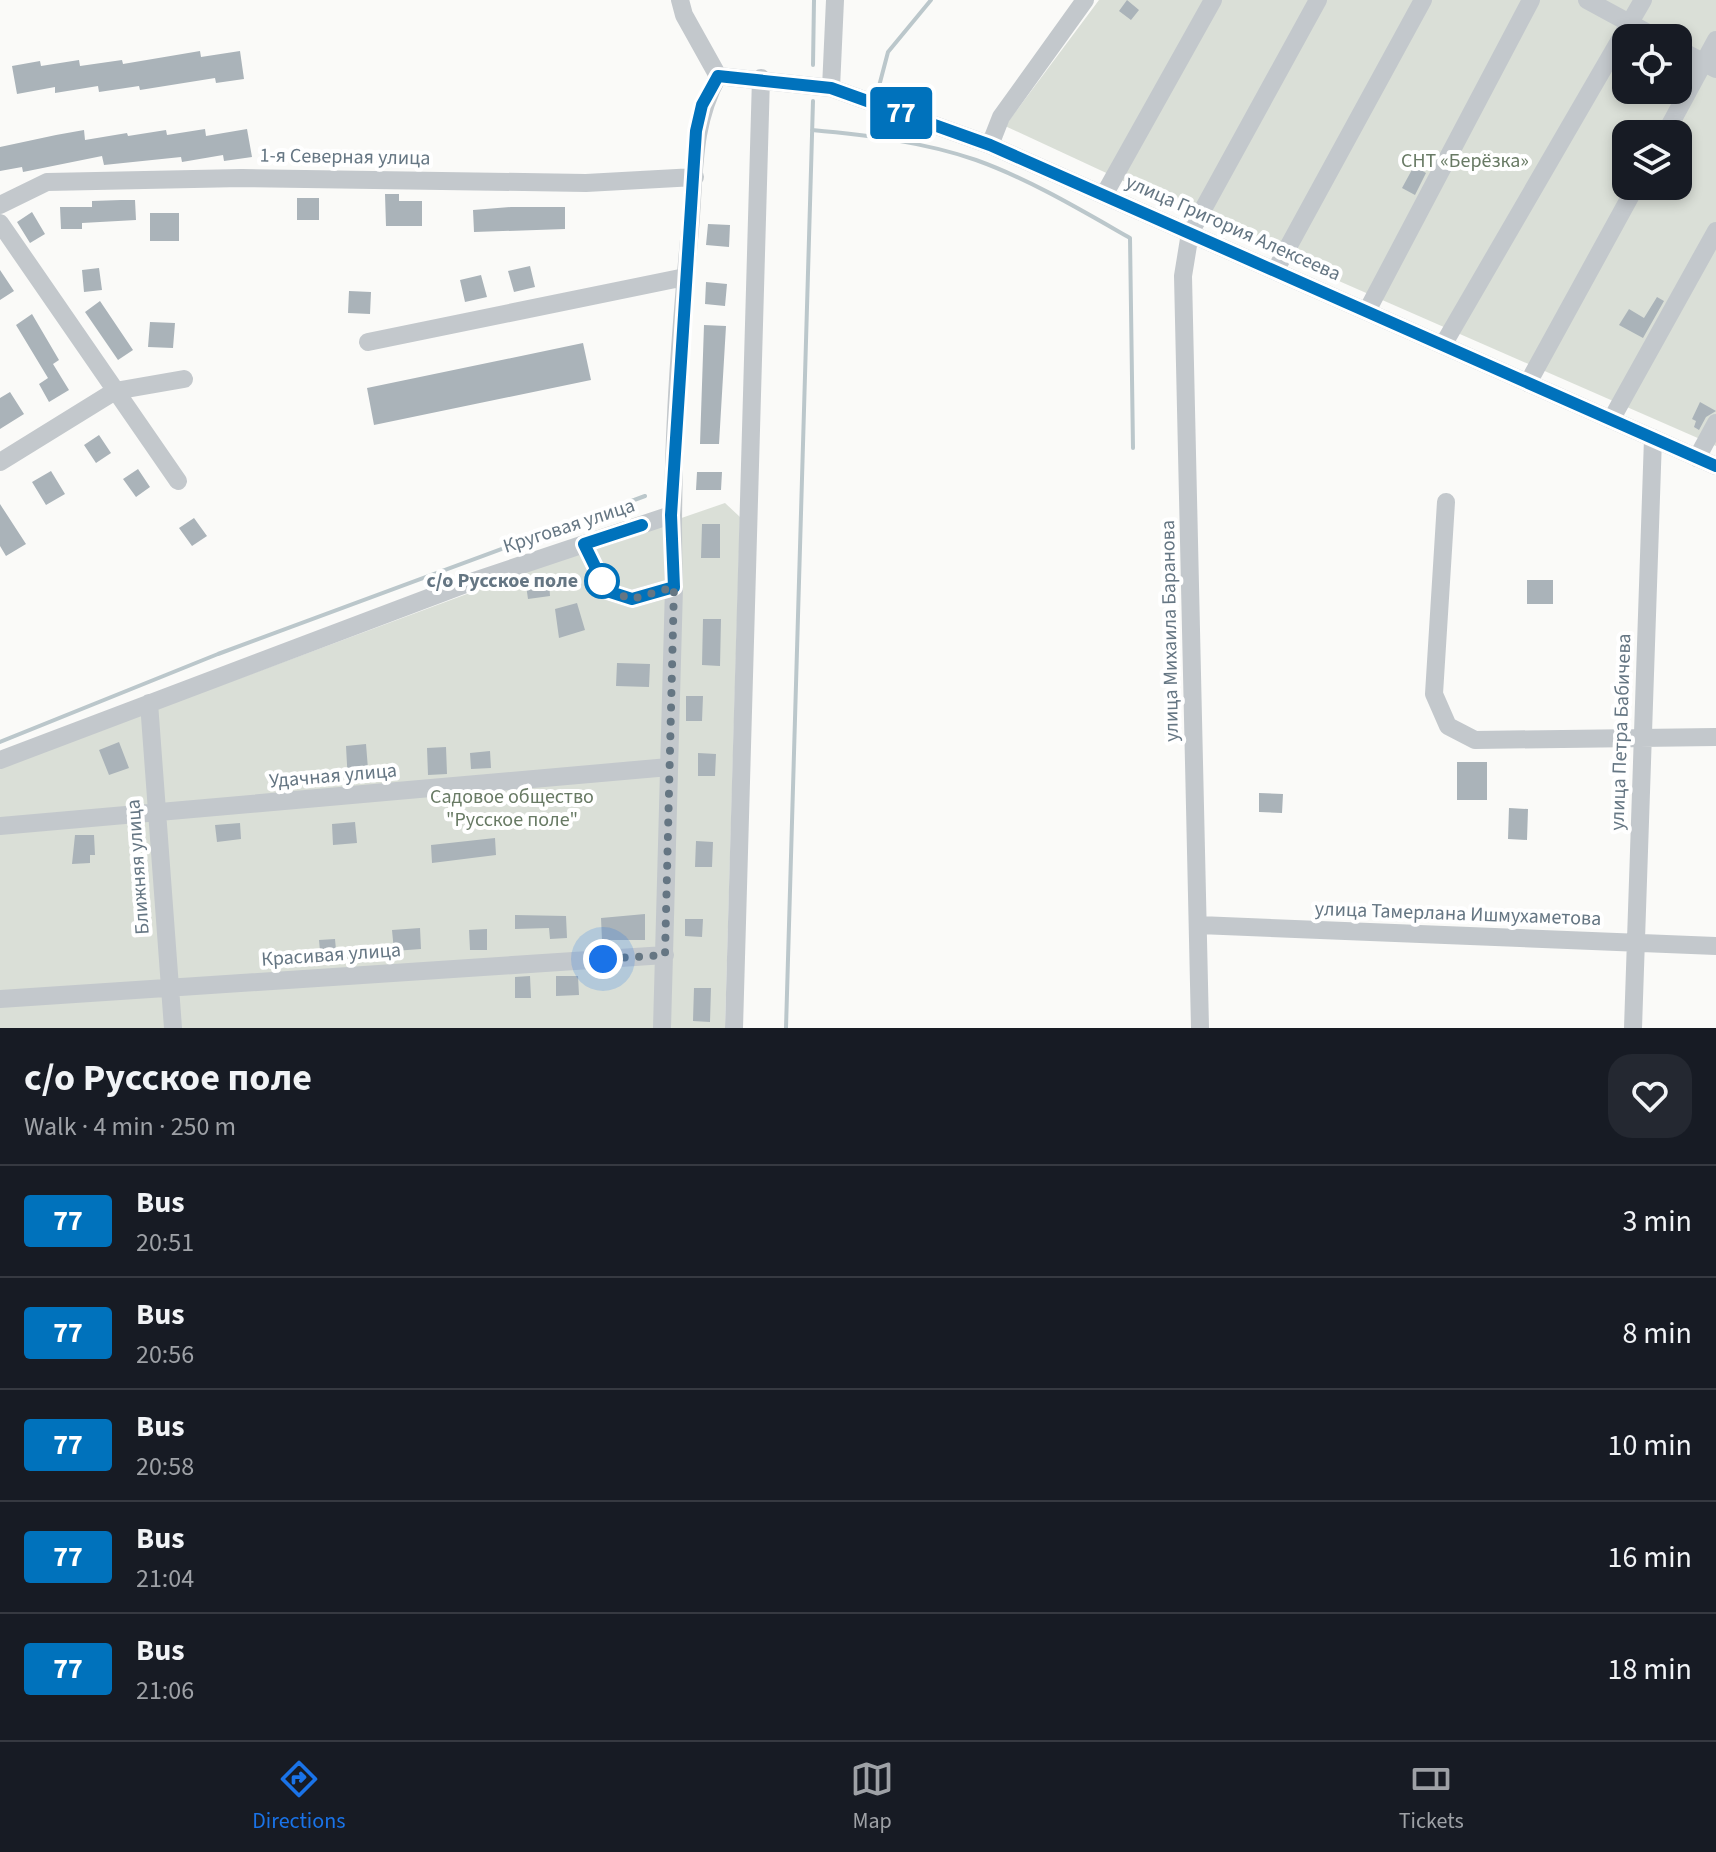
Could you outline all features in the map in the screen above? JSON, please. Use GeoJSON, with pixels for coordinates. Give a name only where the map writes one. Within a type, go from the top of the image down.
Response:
{"type":"FeatureCollection","features":[{"type":"Feature","properties":{"kind":"street"},"geometry":{"type":"LineString","coordinates":[[662,1028],[674,587],[671,515],[685,277],[695,177],[696,131],[702,105],[718,76],[684,15],[680,0]]}},
{"type":"Feature","properties":{"kind":"street"},"geometry":{"type":"LineString","coordinates":[[831,88],[835,0]]}},
{"type":"Feature","properties":{"kind":"street"},"geometry":{"type":"LineString","coordinates":[[990,145],[1001,117],[1085,0]]}},
{"type":"Feature","properties":{"kind":"street"},"geometry":{"type":"LineString","coordinates":[[1104,195],[1213,0]]}},
{"type":"Feature","properties":{"kind":"street","name":"улица Михаила Баранова"},"geometry":{"type":"LineString","coordinates":[[1200,1028],[1183,276],[1190,233],[1318,0]]}},
{"type":"Feature","properties":{"kind":"street"},"geometry":{"type":"LineString","coordinates":[[1275,271],[1423,0]]}},
{"type":"Feature","properties":{"kind":"street"},"geometry":{"type":"LineString","coordinates":[[1367,311],[1531,0]]}},
{"type":"Feature","properties":{"kind":"street"},"geometry":{"type":"LineString","coordinates":[[1587,0],[1630,24],[1643,0]]}},
{"type":"Feature","properties":{"kind":"street"},"geometry":{"type":"LineString","coordinates":[[1674,120],[1710,66],[1716,40]]}},
{"type":"Feature","properties":{"kind":"street"},"geometry":{"type":"LineString","coordinates":[[1443,345],[1612,55]]}},
{"type":"Feature","properties":{"kind":"street"},"geometry":{"type":"LineString","coordinates":[[1692,56],[1710,66]]}},
{"type":"Feature","properties":{"kind":"street","name":"улица Григория Алексеева"},"geometry":{"type":"LineString","coordinates":[[718,76],[761,78],[831,88],[990,145],[1716,466]]}},
{"type":"Feature","properties":{"kind":"street"},"geometry":{"type":"LineString","coordinates":[[734,1028],[761,78]]}},
{"type":"Feature","properties":{"kind":"street","name":"1-я Северная улица"},"geometry":{"type":"LineString","coordinates":[[0,205],[47,182],[242,178],[586,183],[695,177]]}},
{"type":"Feature","properties":{"kind":"street"},"geometry":{"type":"LineString","coordinates":[[1528,383],[1628,200]]}},
{"type":"Feature","properties":{"kind":"street"},"geometry":{"type":"LineString","coordinates":[[0,223],[178,481]]}},
{"type":"Feature","properties":{"kind":"street"},"geometry":{"type":"LineString","coordinates":[[1611,420],[1716,231]]}},
{"type":"Feature","properties":{"kind":"street"},"geometry":{"type":"LineString","coordinates":[[368,342],[685,277]]}},
{"type":"Feature","properties":{"kind":"street"},"geometry":{"type":"LineString","coordinates":[[0,462],[115,391],[184,379]]}},
{"type":"Feature","properties":{"kind":"street"},"geometry":{"type":"LineString","coordinates":[[1697,458],[1716,423]]}},
{"type":"Feature","properties":{"kind":"street","name":"улица Петра Бабичева"},"geometry":{"type":"LineString","coordinates":[[1633,1028],[1653,438]]}},
{"type":"Feature","properties":{"kind":"street"},"geometry":{"type":"LineString","coordinates":[[1446,502],[1434,694],[1448,726],[1475,740],[1716,737]]}},
{"type":"Feature","properties":{"kind":"street","name":"Круговая улица"},"geometry":{"type":"LineString","coordinates":[[0,760],[468,583],[671,515]]}},
{"type":"Feature","properties":{"kind":"street"},"geometry":{"type":"LineString","coordinates":[[584,544],[607,591],[632,599],[674,587]]}},
{"type":"Feature","properties":{"kind":"street","name":"Ближняя улица"},"geometry":{"type":"LineString","coordinates":[[149,703],[173,1028]]}},
{"type":"Feature","properties":{"kind":"street","name":"Удачная улица"},"geometry":{"type":"LineString","coordinates":[[0,826],[669,767]]}},
{"type":"Feature","properties":{"kind":"street","name":"улица Тамерлана Ишмухаметова"},"geometry":{"type":"LineString","coordinates":[[1199,925],[1716,946]]}},
{"type":"Feature","properties":{"kind":"street","name":"Красивая улица"},"geometry":{"type":"LineString","coordinates":[[0,999],[665,955]]}},
{"type":"Feature","properties":{"kind":"green space","name":"СНТ «Берёзка»"},"geometry":{"type":"Polygon","coordinates":[[[1099,0],[1716,0],[1716,446],[1332,278],[1005,126],[1099,0]]]}},
{"type":"Feature","properties":{"kind":"green space","name":"Садовое общество \"Русское поле\""},"geometry":{"type":"Polygon","coordinates":[[[725,503],[740,517],[725,1028],[0,1028],[0,767],[548,564],[725,503]]]}},
{"type":"Feature","properties":{"kind":"building"},"geometry":{"type":"Polygon","coordinates":[[[1127,0],[1139,10],[1131,20],[1119,11],[1127,0]]]}},
{"type":"Feature","properties":{"kind":"building"},"geometry":{"type":"Polygon","coordinates":[[[200,51],[201,57],[240,51],[244,79],[216,83],[215,78],[140,90],[139,86],[99,92],[98,86],[55,93],[55,87],[17,94],[12,66],[40,61],[41,66],[79,60],[80,66],[122,60],[123,64],[200,51]]]}},
{"type":"Feature","properties":{"kind":"building"},"geometry":{"type":"Polygon","coordinates":[[[205,129],[206,136],[247,129],[252,157],[224,161],[223,155],[182,162],[181,157],[104,165],[102,156],[23,172],[22,167],[0,171],[0,147],[56,135],[84,130],[85,140],[127,133],[128,136],[166,130],[167,135],[205,129]]]}},
{"type":"Feature","properties":{"kind":"building"},"geometry":{"type":"Polygon","coordinates":[[[1414,166],[1426,173],[1415,195],[1402,188],[1414,166]]]}},
{"type":"Feature","properties":{"kind":"building"},"geometry":{"type":"Polygon","coordinates":[[[385,194],[399,194],[399,201],[422,201],[422,226],[386,226],[385,194]]]}},
{"type":"Feature","properties":{"kind":"building"},"geometry":{"type":"Polygon","coordinates":[[[297,198],[319,198],[319,220],[297,220],[297,198]]]}},
{"type":"Feature","properties":{"kind":"building"},"geometry":{"type":"Polygon","coordinates":[[[135,200],[136,220],[82,223],[82,229],[61,229],[60,207],[92,207],[92,201],[135,200]]]}},
{"type":"Feature","properties":{"kind":"building"},"geometry":{"type":"Polygon","coordinates":[[[565,207],[565,229],[474,232],[473,210],[565,207]]]}},
{"type":"Feature","properties":{"kind":"building"},"geometry":{"type":"Polygon","coordinates":[[[32,212],[45,234],[30,243],[17,222],[32,212]]]}},
{"type":"Feature","properties":{"kind":"building"},"geometry":{"type":"Polygon","coordinates":[[[150,213],[179,213],[179,241],[150,241],[150,213]]]}},
{"type":"Feature","properties":{"kind":"building"},"geometry":{"type":"Polygon","coordinates":[[[708,224],[730,225],[729,247],[706,245],[708,224]]]}},
{"type":"Feature","properties":{"kind":"building"},"geometry":{"type":"Polygon","coordinates":[[[530,266],[535,287],[514,292],[508,271],[530,266]]]}},
{"type":"Feature","properties":{"kind":"building"},"geometry":{"type":"Polygon","coordinates":[[[99,268],[102,290],[84,292],[82,270],[99,268]]]}},
{"type":"Feature","properties":{"kind":"building"},"geometry":{"type":"Polygon","coordinates":[[[0,270],[14,291],[0,300],[0,270]]]}},
{"type":"Feature","properties":{"kind":"building"},"geometry":{"type":"Polygon","coordinates":[[[481,275],[487,297],[465,302],[460,280],[481,275]]]}},
{"type":"Feature","properties":{"kind":"building"},"geometry":{"type":"Polygon","coordinates":[[[706,282],[727,284],[725,306],[705,304],[706,282]]]}},
{"type":"Feature","properties":{"kind":"building"},"geometry":{"type":"Polygon","coordinates":[[[349,291],[371,292],[370,314],[348,313],[349,291]]]}},
{"type":"Feature","properties":{"kind":"building"},"geometry":{"type":"Polygon","coordinates":[[[1657,297],[1664,301],[1643,338],[1619,325],[1629,309],[1644,318],[1657,297]]]}},
{"type":"Feature","properties":{"kind":"building"},"geometry":{"type":"Polygon","coordinates":[[[100,301],[133,350],[118,360],[85,312],[100,301]]]}},
{"type":"Feature","properties":{"kind":"building"},"geometry":{"type":"Polygon","coordinates":[[[32,314],[59,360],[53,364],[69,390],[49,402],[39,384],[48,378],[16,325],[32,314]]]}},
{"type":"Feature","properties":{"kind":"building"},"geometry":{"type":"Polygon","coordinates":[[[150,322],[175,323],[173,348],[148,347],[150,322]]]}},
{"type":"Feature","properties":{"kind":"building"},"geometry":{"type":"Polygon","coordinates":[[[704,325],[726,326],[719,444],[700,444],[704,325]]]}},
{"type":"Feature","properties":{"kind":"building"},"geometry":{"type":"Polygon","coordinates":[[[583,343],[591,380],[374,425],[367,388],[583,343]]]}},
{"type":"Feature","properties":{"kind":"building"},"geometry":{"type":"Polygon","coordinates":[[[10,392],[24,414],[0,429],[0,398],[10,392]]]}},
{"type":"Feature","properties":{"kind":"building"},"geometry":{"type":"Polygon","coordinates":[[[1700,402],[1716,411],[1706,417],[1699,430],[1694,427],[1696,421],[1692,419],[1700,402]]]}},
{"type":"Feature","properties":{"kind":"building"},"geometry":{"type":"Polygon","coordinates":[[[99,435],[111,453],[96,463],[84,445],[99,435]]]}},
{"type":"Feature","properties":{"kind":"building"},"geometry":{"type":"Polygon","coordinates":[[[138,469],[150,487],[136,497],[123,479],[138,469]]]}},
{"type":"Feature","properties":{"kind":"building"},"geometry":{"type":"Polygon","coordinates":[[[51,471],[65,494],[46,505],[32,482],[51,471]]]}},
{"type":"Feature","properties":{"kind":"building"},"geometry":{"type":"Polygon","coordinates":[[[697,472],[722,472],[721,490],[696,490],[697,472]]]}},
{"type":"Feature","properties":{"kind":"building"},"geometry":{"type":"Polygon","coordinates":[[[0,504],[26,544],[6,556],[0,546],[0,504]]]}},
{"type":"Feature","properties":{"kind":"building"},"geometry":{"type":"Polygon","coordinates":[[[194,518],[207,536],[192,546],[179,528],[194,518]]]}},
{"type":"Feature","properties":{"kind":"building"},"geometry":{"type":"Polygon","coordinates":[[[702,524],[720,524],[720,558],[701,558],[702,524]]]}},
{"type":"Feature","properties":{"kind":"building"},"geometry":{"type":"Polygon","coordinates":[[[1527,580],[1553,580],[1553,604],[1527,604],[1527,580]]]}},
{"type":"Feature","properties":{"kind":"building"},"geometry":{"type":"Polygon","coordinates":[[[549,582],[550,596],[528,599],[526,585],[549,582]]]}},
{"type":"Feature","properties":{"kind":"building"},"geometry":{"type":"Polygon","coordinates":[[[577,603],[585,630],[559,638],[555,609],[577,603]]]}},
{"type":"Feature","properties":{"kind":"building"},"geometry":{"type":"Polygon","coordinates":[[[703,619],[721,619],[720,666],[702,665],[703,619]]]}},
{"type":"Feature","properties":{"kind":"building"},"geometry":{"type":"Polygon","coordinates":[[[617,663],[650,664],[649,687],[616,686],[617,663]]]}},
{"type":"Feature","properties":{"kind":"building"},"geometry":{"type":"Polygon","coordinates":[[[686,696],[703,696],[702,721],[686,721],[686,696]]]}},
{"type":"Feature","properties":{"kind":"building"},"geometry":{"type":"Polygon","coordinates":[[[119,742],[129,768],[109,775],[99,750],[119,742]]]}},
{"type":"Feature","properties":{"kind":"building"},"geometry":{"type":"Polygon","coordinates":[[[366,744],[368,769],[394,767],[395,779],[348,783],[346,746],[366,744]]]}},
{"type":"Feature","properties":{"kind":"building"},"geometry":{"type":"Polygon","coordinates":[[[446,747],[447,774],[428,775],[427,748],[446,747]]]}},
{"type":"Feature","properties":{"kind":"building"},"geometry":{"type":"Polygon","coordinates":[[[490,751],[491,768],[471,769],[470,753],[490,751]]]}},
{"type":"Feature","properties":{"kind":"building"},"geometry":{"type":"Polygon","coordinates":[[[698,753],[716,754],[715,776],[698,776],[698,753]]]}},
{"type":"Feature","properties":{"kind":"building"},"geometry":{"type":"Polygon","coordinates":[[[1457,762],[1487,762],[1487,800],[1457,800],[1457,762]]]}},
{"type":"Feature","properties":{"kind":"building"},"geometry":{"type":"Polygon","coordinates":[[[1259,793],[1283,794],[1282,813],[1259,812],[1259,793]]]}},
{"type":"Feature","properties":{"kind":"building"},"geometry":{"type":"Polygon","coordinates":[[[1509,808],[1528,809],[1527,840],[1508,839],[1509,808]]]}},
{"type":"Feature","properties":{"kind":"building"},"geometry":{"type":"Polygon","coordinates":[[[355,822],[357,843],[333,845],[332,824],[355,822]]]}},
{"type":"Feature","properties":{"kind":"building"},"geometry":{"type":"Polygon","coordinates":[[[240,823],[241,839],[217,842],[215,825],[240,823]]]}},
{"type":"Feature","properties":{"kind":"building"},"geometry":{"type":"Polygon","coordinates":[[[75,835],[94,835],[95,855],[90,855],[90,863],[72,864],[75,835]]]}},
{"type":"Feature","properties":{"kind":"building"},"geometry":{"type":"Polygon","coordinates":[[[495,838],[496,855],[432,863],[431,845],[495,838]]]}},
{"type":"Feature","properties":{"kind":"building"},"geometry":{"type":"Polygon","coordinates":[[[696,841],[713,842],[712,867],[695,867],[696,841]]]}},
{"type":"Feature","properties":{"kind":"building"},"geometry":{"type":"Polygon","coordinates":[[[645,914],[645,940],[602,940],[601,918],[645,914]]]}},
{"type":"Feature","properties":{"kind":"building"},"geometry":{"type":"Polygon","coordinates":[[[515,915],[566,916],[567,938],[550,939],[549,928],[515,929],[515,915]]]}},
{"type":"Feature","properties":{"kind":"building"},"geometry":{"type":"Polygon","coordinates":[[[685,919],[703,919],[702,937],[685,936],[685,919]]]}},
{"type":"Feature","properties":{"kind":"building"},"geometry":{"type":"Polygon","coordinates":[[[420,928],[421,949],[394,951],[392,930],[420,928]]]}},
{"type":"Feature","properties":{"kind":"building"},"geometry":{"type":"Polygon","coordinates":[[[487,929],[487,950],[470,950],[469,930],[487,929]]]}},
{"type":"Feature","properties":{"kind":"building"},"geometry":{"type":"Polygon","coordinates":[[[335,939],[337,961],[321,962],[319,940],[335,939]]]}},
{"type":"Feature","properties":{"kind":"building"},"geometry":{"type":"Polygon","coordinates":[[[530,976],[531,998],[515,998],[515,977],[530,976]]]}},
{"type":"Feature","properties":{"kind":"building"},"geometry":{"type":"Polygon","coordinates":[[[556,976],[578,976],[579,995],[556,996],[556,976]]]}},
{"type":"Feature","properties":{"kind":"building"},"geometry":{"type":"Polygon","coordinates":[[[694,988],[711,988],[710,1022],[693,1021],[694,988]]]}},
{"type":"Feature","properties":{"kind":"waterway"},"geometry":{"type":"LineString","coordinates":[[813,65],[814,0]]}},
{"type":"Feature","properties":{"kind":"waterway"},"geometry":{"type":"LineString","coordinates":[[878,90],[888,52],[931,0]]}},
{"type":"Feature","properties":{"kind":"waterway"},"geometry":{"type":"LineString","coordinates":[[786,1028],[813,101]]}},
{"type":"Feature","properties":{"kind":"waterway"},"geometry":{"type":"LineString","coordinates":[[812,130],[915,144],[976,160],[1035,186],[1130,238],[1133,448]]}},
{"type":"Feature","properties":{"kind":"waterway"},"geometry":{"type":"LineString","coordinates":[[0,742],[218,654],[645,496]]}},
{"type":"Feature","properties":{"kind":"bus line","name":"77"},"geometry":{"type":"LineString","coordinates":[[642,525],[584,544],[607,591],[632,599],[674,587],[671,515],[696,131],[702,105],[718,76],[761,78],[831,88],[990,145],[1716,466]]}},
{"type":"Feature","properties":{"kind":"place","name":"с/о Русское поле"},"geometry":{"type":"Point","coordinates":[602,581]}},
{"type":"Feature","properties":{"kind":"route"},"geometry":{"type":"LineString","coordinates":[[602,581],[607,591],[632,599],[674,587],[665,955],[603,959]]}}]}
